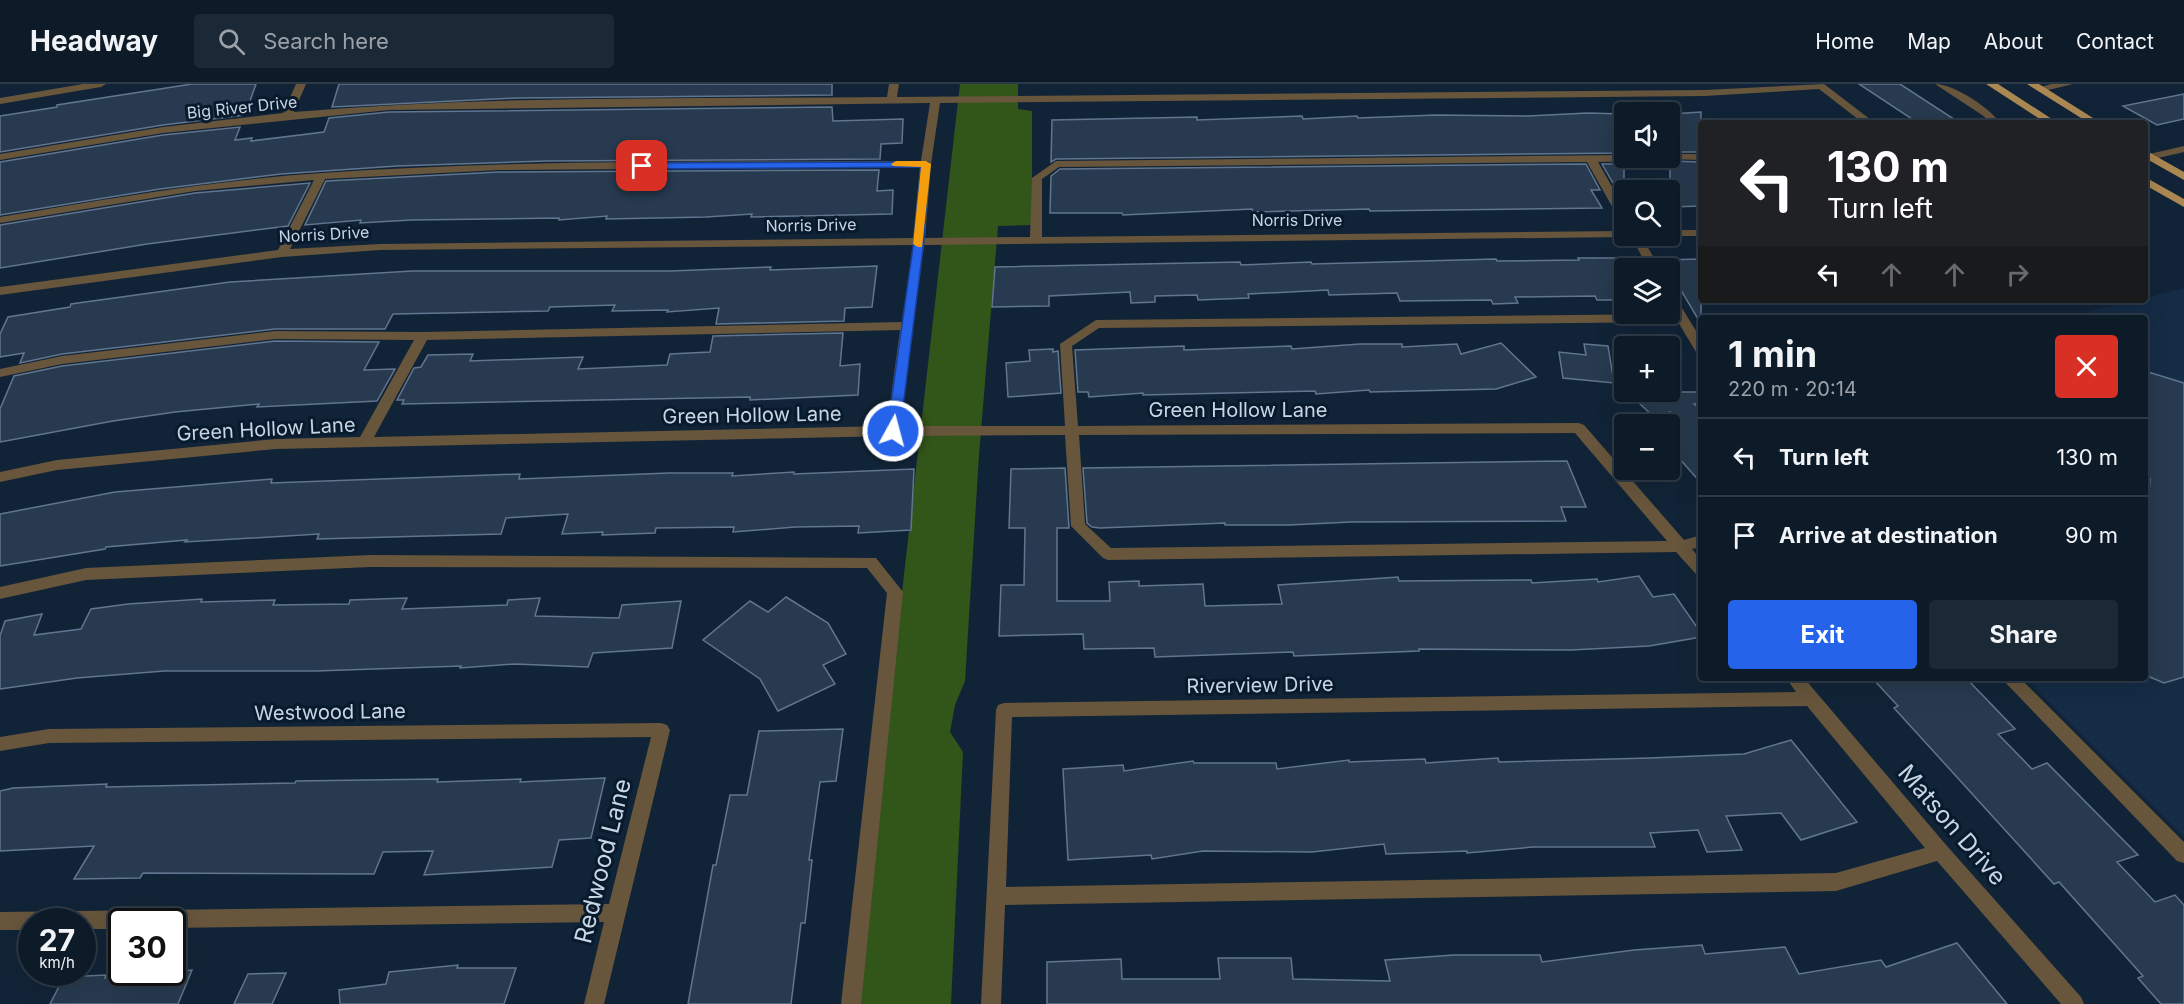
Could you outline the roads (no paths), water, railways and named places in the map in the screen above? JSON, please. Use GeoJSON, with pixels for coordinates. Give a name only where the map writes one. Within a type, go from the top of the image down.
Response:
{"type":"FeatureCollection","features":[{"type":"Feature","properties":{"kind":"main road"},"geometry":{"type":"LineString","coordinates":[[1991,84],[2049,120]]}},
{"type":"Feature","properties":{"kind":"main road"},"geometry":{"type":"LineString","coordinates":[[2036,86],[2091,120]]}},
{"type":"Feature","properties":{"kind":"main road"},"geometry":{"type":"LineString","coordinates":[[2148,157],[2184,177]]}},
{"type":"Feature","properties":{"kind":"main road"},"geometry":{"type":"LineString","coordinates":[[2148,182],[2184,204]]}},
{"type":"Feature","properties":{"kind":"street"},"geometry":{"type":"LineString","coordinates":[[0,102],[101,84]]}},
{"type":"Feature","properties":{"kind":"street"},"geometry":{"type":"LineString","coordinates":[[287,117],[301,84]]}},
{"type":"Feature","properties":{"kind":"street"},"geometry":{"type":"LineString","coordinates":[[892,100],[894,84]]}},
{"type":"Feature","properties":{"kind":"street"},"geometry":{"type":"LineString","coordinates":[[1078,84],[1078,98]]}},
{"type":"Feature","properties":{"kind":"street"},"geometry":{"type":"LineString","coordinates":[[1332,84],[1338,97]]}},
{"type":"Feature","properties":{"kind":"street"},"geometry":{"type":"LineString","coordinates":[[1456,84],[1464,96]]}},
{"type":"Feature","properties":{"kind":"street"},"geometry":{"type":"LineString","coordinates":[[1570,84],[1577,93]]}},
{"type":"Feature","properties":{"kind":"street"},"geometry":{"type":"LineString","coordinates":[[1696,84],[1705,93]]}},
{"type":"Feature","properties":{"kind":"street"},"geometry":{"type":"LineString","coordinates":[[1940,84],[1986,112],[1992,120]]}},
{"type":"Feature","properties":{"kind":"street"},"geometry":{"type":"LineString","coordinates":[[2036,86],[2068,84]]}},
{"type":"Feature","properties":{"kind":"street"},"geometry":{"type":"LineString","coordinates":[[1819,85],[1866,120]]}},
{"type":"Feature","properties":{"kind":"street","name":"Big River Drive"},"geometry":{"type":"LineString","coordinates":[[0,157],[163,130],[389,107],[936,99],[1705,93],[1750,92],[1819,85]]}},
{"type":"Feature","properties":{"kind":"street"},"geometry":{"type":"LineString","coordinates":[[893,431],[936,99]]}},
{"type":"Feature","properties":{"kind":"street"},"geometry":{"type":"LineString","coordinates":[[2148,156],[2184,149]]}},
{"type":"Feature","properties":{"kind":"street"},"geometry":{"type":"LineString","coordinates":[[1680,157],[1698,157]]}},
{"type":"Feature","properties":{"kind":"street"},"geometry":{"type":"LineString","coordinates":[[1591,159],[1614,199]]}},
{"type":"Feature","properties":{"kind":"street"},"geometry":{"type":"LineString","coordinates":[[1036,239],[1037,178],[1056,164],[1614,159]]}},
{"type":"Feature","properties":{"kind":"street"},"geometry":{"type":"LineString","coordinates":[[0,220],[195,188],[321,176],[499,167],[926,164]]}},
{"type":"Feature","properties":{"kind":"street"},"geometry":{"type":"LineString","coordinates":[[282,252],[321,176]]}},
{"type":"Feature","properties":{"kind":"street"},"geometry":{"type":"LineString","coordinates":[[1680,233],[1698,233]]}},
{"type":"Feature","properties":{"kind":"street","name":"Norris Drive"},"geometry":{"type":"LineString","coordinates":[[0,291],[282,252],[482,245],[1614,234]]}},
{"type":"Feature","properties":{"kind":"street"},"geometry":{"type":"LineString","coordinates":[[1698,344],[1681,318],[1096,324],[1066,345],[1078,526],[1108,554],[1680,546],[1698,541]]}},
{"type":"Feature","properties":{"kind":"street"},"geometry":{"type":"LineString","coordinates":[[0,374],[62,360],[275,335],[423,336],[907,326]]}},
{"type":"Feature","properties":{"kind":"street"},"geometry":{"type":"LineString","coordinates":[[364,443],[423,336]]}},
{"type":"Feature","properties":{"kind":"street","name":"Green Hollow Lane"},"geometry":{"type":"LineString","coordinates":[[0,477],[57,465],[276,444],[893,431],[1579,428],[1680,546]]}},
{"type":"Feature","properties":{"kind":"street"},"geometry":{"type":"LineString","coordinates":[[1680,546],[1698,567]]}},
{"type":"Feature","properties":{"kind":"street"},"geometry":{"type":"LineString","coordinates":[[0,593],[86,574],[370,561],[871,562],[895,592],[851,1004]]}},
{"type":"Feature","properties":{"kind":"street","name":"Matson Drive"},"geometry":{"type":"LineString","coordinates":[[1796,681],[1940,852],[2074,1004]]}},
{"type":"Feature","properties":{"kind":"street"},"geometry":{"type":"LineString","coordinates":[[2012,681],[2184,855]]}},
{"type":"Feature","properties":{"kind":"street","name":"Riverview Drive"},"geometry":{"type":"LineString","coordinates":[[991,1004],[1004,710],[1811,699]]}},
{"type":"Feature","properties":{"kind":"street","name":"Westwood Lane"},"geometry":{"type":"LineString","coordinates":[[0,744],[49,736],[662,730]]}},
{"type":"Feature","properties":{"kind":"street","name":"Redwood Lane"},"geometry":{"type":"LineString","coordinates":[[594,1004],[662,730]]}},
{"type":"Feature","properties":{"kind":"street"},"geometry":{"type":"LineString","coordinates":[[994,896],[1836,882],[1940,852]]}},
{"type":"Feature","properties":{"kind":"street"},"geometry":{"type":"LineString","coordinates":[[0,921],[616,913]]}}]}
